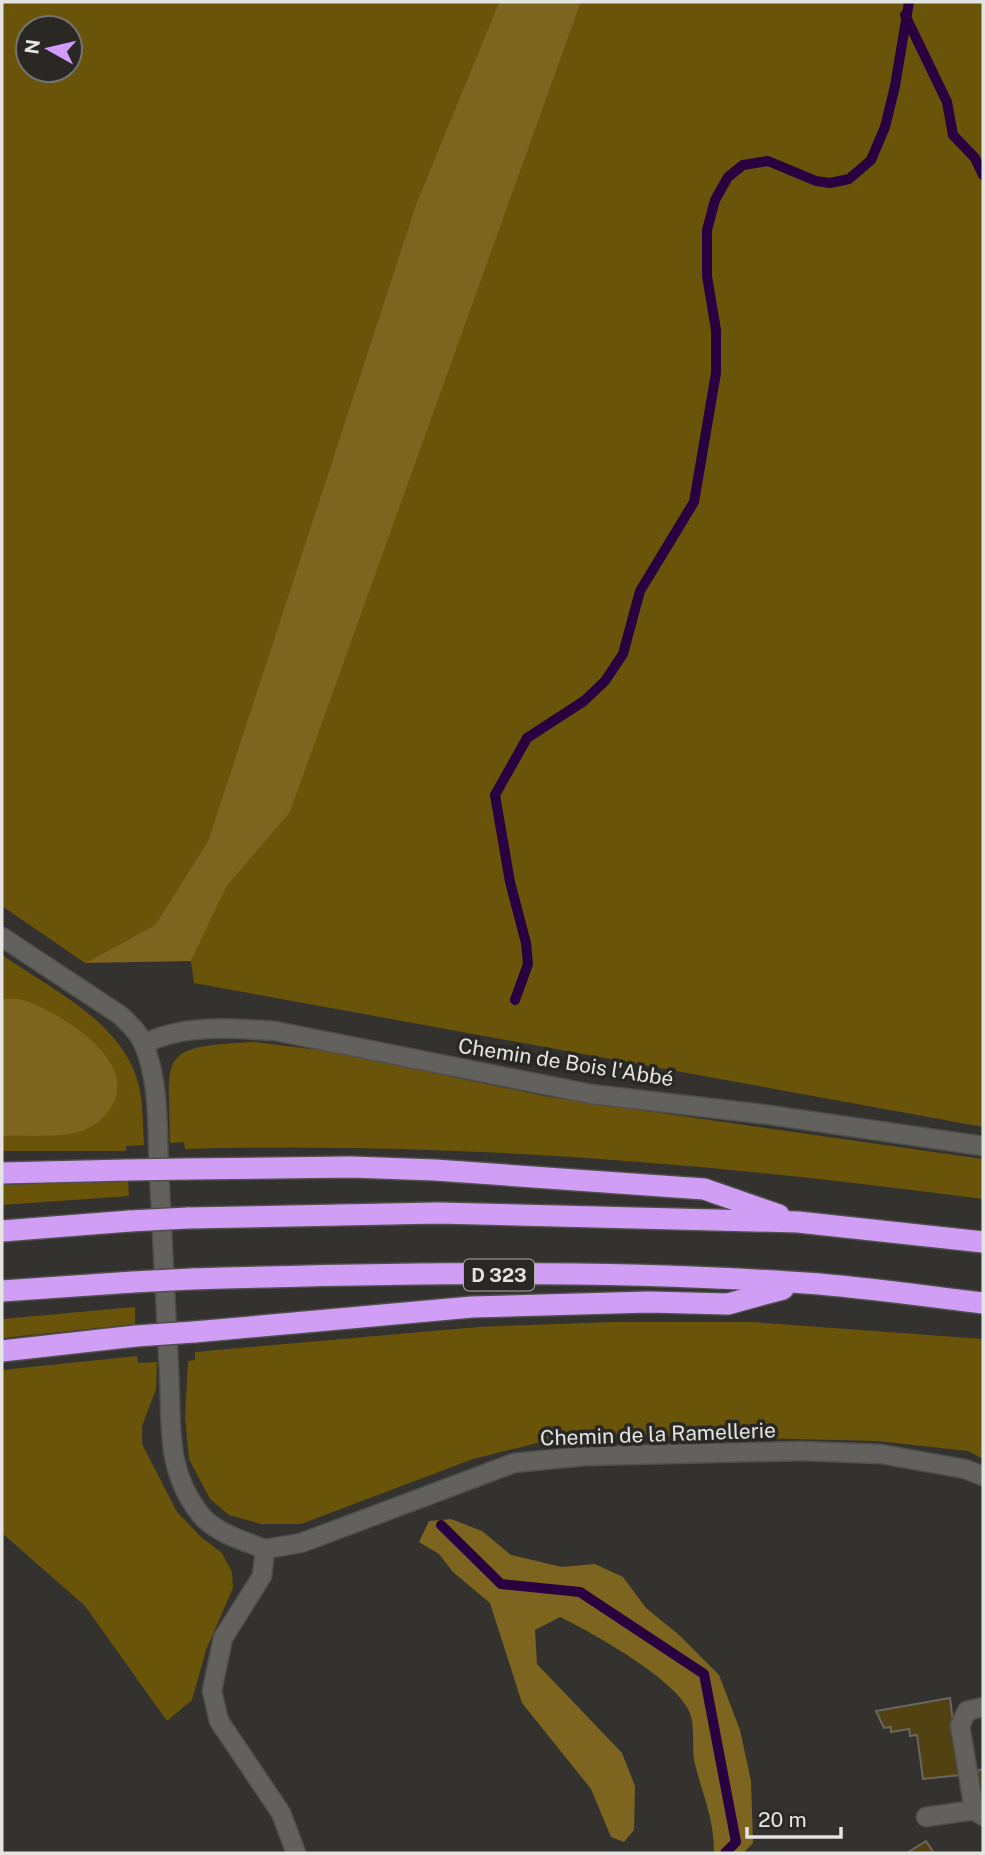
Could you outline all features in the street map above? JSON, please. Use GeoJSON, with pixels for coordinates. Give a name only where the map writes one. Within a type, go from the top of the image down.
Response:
{"type":"FeatureCollection","features":[{"type":"Feature","properties":{"kind":"highway"},"geometry":{"type":"LineString","coordinates":[[2,1173],[351,1167],[435,1170],[704,1189],[798,1222]]}},
{"type":"Feature","properties":{"kind":"highway"},"geometry":{"type":"LineString","coordinates":[[2,1231],[188,1218],[438,1213],[798,1222],[983,1242]]}},
{"type":"Feature","properties":{"kind":"highway","name":"D 323"},"geometry":{"type":"LineString","coordinates":[[2,1291],[192,1279],[360,1274],[607,1276],[805,1283],[983,1303]]}},
{"type":"Feature","properties":{"kind":"highway"},"geometry":{"type":"LineString","coordinates":[[2,1351],[136,1336],[472,1307],[649,1302],[728,1304],[805,1283]]}},
{"type":"Feature","properties":{"kind":"street"},"geometry":{"type":"LineString","coordinates":[[2,937],[120,1015],[132,1026],[144,1044],[150,1065],[157,1131],[170,1376],[170,1442],[180,1484],[202,1517],[231,1536],[265,1549],[262,1576],[223,1638],[212,1691],[219,1721],[281,1813],[296,1853]]}},
{"type":"Feature","properties":{"kind":"street","name":"Chemin de Bois l'Abbé"},"geometry":{"type":"LineString","coordinates":[[144,1044],[165,1033],[243,1029],[275,1031],[591,1094],[762,1114],[983,1146]]}},
{"type":"Feature","properties":{"kind":"street","name":"Chemin de la Ramellerie"},"geometry":{"type":"LineString","coordinates":[[265,1549],[301,1543],[514,1463],[585,1456],[828,1452],[881,1454],[965,1469],[983,1476]]}},
{"type":"Feature","properties":{"kind":"street"},"geometry":{"type":"LineString","coordinates":[[926,1817],[979,1813],[960,1725],[967,1711],[983,1707]]}},
{"type":"Feature","properties":{"kind":"shaded area"},"geometry":{"type":"Polygon","coordinates":[[[2,2],[499,2],[416,204],[208,841],[155,925],[85,963],[2,906],[2,2]]]}},
{"type":"Feature","properties":{"kind":"shaded area"},"geometry":{"type":"Polygon","coordinates":[[[499,2],[581,2],[290,812],[226,887],[191,961],[85,963],[155,925],[208,841],[416,204],[499,2]]]}},
{"type":"Feature","properties":{"kind":"shaded area"},"geometry":{"type":"Polygon","coordinates":[[[581,2],[983,2],[983,1127],[194,983],[191,961],[225,887],[290,811],[581,2]]]}},
{"type":"Feature","properties":{"kind":"shaded area"},"geometry":{"type":"Polygon","coordinates":[[[2,955],[85,1011],[120,1046],[133,1067],[140,1091],[144,1145],[126,1146],[126,1151],[2,1151],[2,955]]]}},
{"type":"Feature","properties":{"kind":"shaded area"},"geometry":{"type":"Polygon","coordinates":[[[2,999],[23,1000],[56,1015],[75,1027],[106,1056],[115,1073],[117,1090],[111,1107],[97,1122],[69,1134],[2,1136],[2,999]]]}},
{"type":"Feature","properties":{"kind":"shaded area"},"geometry":{"type":"Polygon","coordinates":[[[253,1042],[327,1051],[549,1097],[983,1159],[983,1199],[784,1175],[585,1158],[385,1149],[185,1149],[184,1142],[170,1143],[170,1073],[175,1061],[184,1053],[199,1047],[253,1042]]]}},
{"type":"Feature","properties":{"kind":"shaded area"},"geometry":{"type":"Polygon","coordinates":[[[128,1180],[129,1196],[2,1205],[2,1185],[128,1180]]]}},
{"type":"Feature","properties":{"kind":"shaded area"},"geometry":{"type":"Polygon","coordinates":[[[135,1307],[135,1324],[2,1338],[2,1319],[135,1307]]]}},
{"type":"Feature","properties":{"kind":"shaded area"},"geometry":{"type":"Polygon","coordinates":[[[611,1322],[753,1322],[983,1339],[983,1459],[968,1451],[877,1441],[666,1436],[562,1437],[473,1459],[301,1524],[261,1524],[229,1515],[210,1499],[189,1459],[185,1417],[188,1361],[195,1360],[195,1352],[478,1327],[611,1322]]]}},
{"type":"Feature","properties":{"kind":"shaded area"},"geometry":{"type":"Polygon","coordinates":[[[137,1356],[138,1363],[157,1362],[156,1389],[142,1426],[142,1444],[177,1512],[201,1537],[222,1553],[232,1572],[233,1588],[206,1650],[192,1700],[167,1721],[85,1606],[2,1533],[2,1370],[137,1356]]]}},
{"type":"Feature","properties":{"kind":"shaded area"},"geometry":{"type":"Polygon","coordinates":[[[451,1519],[482,1531],[511,1555],[562,1567],[595,1564],[623,1577],[646,1608],[678,1634],[719,1675],[740,1730],[751,1781],[753,1843],[743,1853],[714,1853],[710,1818],[694,1758],[691,1717],[681,1698],[632,1658],[560,1617],[535,1630],[537,1664],[622,1753],[635,1786],[634,1830],[624,1842],[611,1837],[591,1789],[522,1703],[490,1603],[453,1572],[439,1554],[419,1542],[429,1521],[451,1519]]]}},
{"type":"Feature","properties":{"kind":"building"},"geometry":{"type":"Polygon","coordinates":[[[950,1698],[960,1775],[923,1779],[917,1735],[910,1736],[909,1729],[891,1732],[891,1727],[884,1728],[876,1711],[950,1698]]]}},
{"type":"Feature","properties":{"kind":"building"},"geometry":{"type":"Polygon","coordinates":[[[983,1769],[983,1809],[982,1809],[977,1771],[983,1769]]]}},
{"type":"Feature","properties":{"kind":"building"},"geometry":{"type":"Polygon","coordinates":[[[926,1841],[934,1853],[907,1853],[926,1841]]]}},
{"type":"Feature","properties":{"kind":"waterway"},"geometry":{"type":"LineString","coordinates":[[515,1000],[528,964],[526,943],[510,882],[495,795],[527,738],[584,701],[605,681],[623,654],[640,591],[694,502],[716,373],[716,330],[707,276],[707,230],[715,200],[728,177],[743,165],[768,161],[816,181],[830,183],[849,179],[871,160],[885,127],[895,86],[909,2]]}},
{"type":"Feature","properties":{"kind":"waterway"},"geometry":{"type":"LineString","coordinates":[[905,15],[947,102],[953,135],[975,158],[983,175]]}},
{"type":"Feature","properties":{"kind":"waterway"},"geometry":{"type":"LineString","coordinates":[[441,1525],[501,1584],[580,1592],[704,1674],[736,1842],[725,1853]]}}]}
